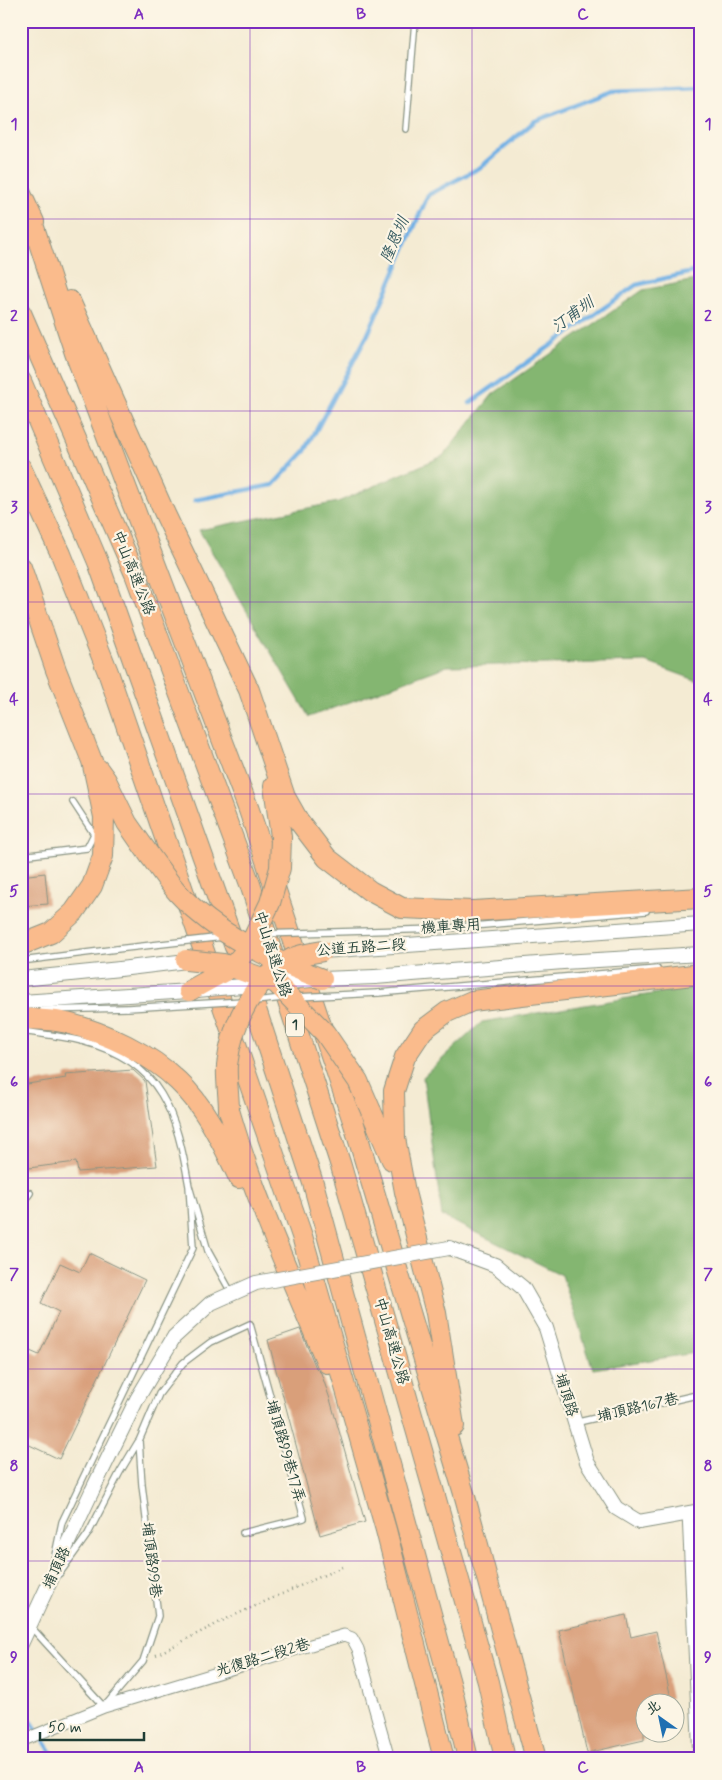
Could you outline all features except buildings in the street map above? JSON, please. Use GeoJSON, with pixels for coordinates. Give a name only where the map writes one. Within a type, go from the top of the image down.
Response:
{"type":"FeatureCollection","features":[{"type":"Feature","properties":{"kind":"highway"},"geometry":{"type":"LineString","coordinates":[[25,202],[165,514],[249,690],[284,797],[298,820],[327,858],[370,891],[402,908],[474,911],[701,898]]}},
{"type":"Feature","properties":{"kind":"highway"},"geometry":{"type":"LineString","coordinates":[[25,202],[75,353],[249,810],[354,1124],[466,1497],[536,1759]]}},
{"type":"Feature","properties":{"kind":"highway","name":"中山高速公路"},"geometry":{"type":"LineString","coordinates":[[21,313],[135,574],[250,884],[340,1166],[485,1672],[505,1759]]}},
{"type":"Feature","properties":{"kind":"highway","name":"中山高速公路"},"geometry":{"type":"LineString","coordinates":[[21,381],[98,562],[204,856],[272,1055],[313,1183],[468,1759]]}},
{"type":"Feature","properties":{"kind":"highway"},"geometry":{"type":"LineString","coordinates":[[21,468],[60,554],[108,672],[302,1236],[386,1530],[444,1759]]}},
{"type":"Feature","properties":{"kind":"highway"},"geometry":{"type":"LineString","coordinates":[[21,567],[56,670],[92,761],[104,817],[103,856],[92,886],[74,912],[51,933],[21,945]]}},
{"type":"Feature","properties":{"kind":"highway"},"geometry":{"type":"LineString","coordinates":[[189,991],[249,952],[270,903],[280,868],[281,837],[275,787],[249,690]]}},
{"type":"Feature","properties":{"kind":"highway"},"geometry":{"type":"LineString","coordinates":[[92,761],[106,780],[127,823],[150,856],[178,892],[202,916],[249,952],[322,980]]}},
{"type":"Feature","properties":{"kind":"highway"},"geometry":{"type":"LineString","coordinates":[[322,951],[294,958],[284,964],[248,1001],[232,1042],[227,1065],[229,1110],[241,1151],[277,1246],[331,1373],[386,1530]]}},
{"type":"Feature","properties":{"kind":"highway"},"geometry":{"type":"LineString","coordinates":[[186,960],[249,952]]}},
{"type":"Feature","properties":{"kind":"highway"},"geometry":{"type":"LineString","coordinates":[[249,952],[267,982],[291,997],[325,1033],[358,1081],[405,1192]]}},
{"type":"Feature","properties":{"kind":"highway"},"geometry":{"type":"LineString","coordinates":[[466,1497],[436,1313],[405,1192],[395,1138],[394,1091],[405,1057],[423,1030],[447,1012],[472,1001],[701,974]]}},
{"type":"Feature","properties":{"kind":"highway"},"geometry":{"type":"LineString","coordinates":[[21,1018],[67,1023],[117,1041],[152,1060],[179,1082],[198,1105],[220,1140],[251,1202],[277,1246]]}},
{"type":"Feature","properties":{"kind":"street","name":"公道五路二段"},"geometry":{"type":"LineString","coordinates":[[249,952],[322,951],[697,925]]}},
{"type":"Feature","properties":{"kind":"street","name":"公道五路二段"},"geometry":{"type":"LineString","coordinates":[[21,1002],[127,1002],[189,991],[267,982],[376,978],[563,962],[696,954]]}},
{"type":"Feature","properties":{"kind":"street"},"geometry":{"type":"LineString","coordinates":[[21,980],[120,970],[186,960]]}},
{"type":"Feature","properties":{"kind":"street","name":"埔頂路"},"geometry":{"type":"LineString","coordinates":[[21,1644],[26,1620],[46,1593],[137,1399],[174,1337],[211,1303],[256,1283],[449,1248],[495,1265],[522,1288],[546,1328],[587,1462],[616,1508],[639,1522],[694,1512],[699,1759]]}},
{"type":"Feature","properties":{"kind":"street","name":"光復路二段2巷"},"geometry":{"type":"LineString","coordinates":[[21,1741],[104,1707],[344,1635],[352,1638],[358,1649],[389,1759]]}},
{"type":"Feature","properties":{"kind":"lane"},"geometry":{"type":"LineString","coordinates":[[406,129],[415,21]]}},
{"type":"Feature","properties":{"kind":"lane"},"geometry":{"type":"LineString","coordinates":[[21,856],[87,848],[94,834],[73,802]]}},
{"type":"Feature","properties":{"kind":"lane"},"geometry":{"type":"LineString","coordinates":[[21,851],[31,856]]}},
{"type":"Feature","properties":{"kind":"lane","name":"機車專用"},"geometry":{"type":"LineString","coordinates":[[249,952],[370,930],[438,929],[652,910]]}},
{"type":"Feature","properties":{"kind":"lane"},"geometry":{"type":"LineString","coordinates":[[21,960],[229,936]]}},
{"type":"Feature","properties":{"kind":"lane"},"geometry":{"type":"LineString","coordinates":[[40,1010],[127,1002],[248,1001],[378,993],[662,969]]}},
{"type":"Feature","properties":{"kind":"lane"},"geometry":{"type":"LineString","coordinates":[[21,1031],[82,1041],[126,1059],[150,1078],[163,1095],[181,1141],[189,1186],[208,1251],[232,1294]]}},
{"type":"Feature","properties":{"kind":"lane"},"geometry":{"type":"LineString","coordinates":[[46,1593],[62,1522],[193,1248],[189,1186]]}},
{"type":"Feature","properties":{"kind":"lane"},"geometry":{"type":"LineString","coordinates":[[21,1205],[30,1193]]}},
{"type":"Feature","properties":{"kind":"lane","name":"埔頂路99巷"},"geometry":{"type":"LineString","coordinates":[[104,1707],[143,1661],[158,1616],[142,1485],[139,1441],[159,1394],[183,1363],[211,1342],[250,1324]]}},
{"type":"Feature","properties":{"kind":"lane","name":"埔頂路99巷17弄"},"geometry":{"type":"LineString","coordinates":[[243,1533],[304,1518],[250,1324]]}},
{"type":"Feature","properties":{"kind":"lane","name":"埔頂路167巷"},"geometry":{"type":"LineString","coordinates":[[574,1423],[701,1394]]}},
{"type":"Feature","properties":{"kind":"lane"},"geometry":{"type":"LineString","coordinates":[[46,1593],[88,1534],[120,1472],[139,1441]]}},
{"type":"Feature","properties":{"kind":"lane"},"geometry":{"type":"LineString","coordinates":[[26,1620],[104,1707]]}},
{"type":"Feature","properties":{"kind":"path"},"geometry":{"type":"LineString","coordinates":[[143,1661],[224,1620],[342,1567]]}},
{"type":"Feature","properties":{"kind":"green space"},"geometry":{"type":"Polygon","coordinates":[[[701,279],[701,682],[646,662],[447,666],[309,717],[199,530],[338,502],[443,456],[493,394],[643,290],[701,279]]]}},
{"type":"Feature","properties":{"kind":"green space"},"geometry":{"type":"Polygon","coordinates":[[[701,986],[701,1352],[593,1369],[562,1275],[442,1216],[423,1077],[482,1022],[701,986]]]}},
{"type":"Feature","properties":{"kind":"waterway","name":"隆恩圳"},"geometry":{"type":"LineString","coordinates":[[195,500],[273,485],[305,451],[368,334],[428,195],[481,167],[535,121],[613,91],[701,87]]}},
{"type":"Feature","properties":{"kind":"waterway","name":"汀甫圳"},"geometry":{"type":"LineString","coordinates":[[470,403],[636,285],[701,270]]}},
{"type":"Feature","properties":{"kind":"waterway"},"geometry":{"type":"LineString","coordinates":[[21,1706],[56,1759]]}}]}
